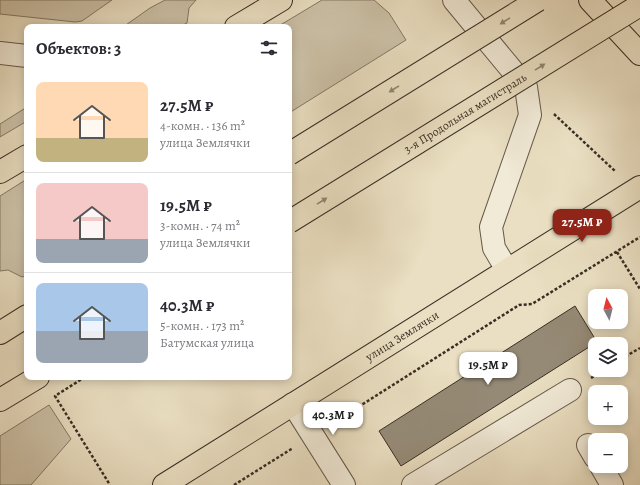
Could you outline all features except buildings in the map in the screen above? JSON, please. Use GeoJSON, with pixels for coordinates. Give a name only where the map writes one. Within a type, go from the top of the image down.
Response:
{"type":"FeatureCollection","features":[{"type":"Feature","properties":{"kind":"main road"},"geometry":{"type":"LineString","coordinates":[[241,24],[281,0]]}},
{"type":"Feature","properties":{"kind":"main road"},"geometry":{"type":"LineString","coordinates":[[292,152],[538,0]]}},
{"type":"Feature","properties":{"kind":"main road"},"geometry":{"type":"LineString","coordinates":[[590,0],[640,54]]}},
{"type":"Feature","properties":{"kind":"main road","name":"3-я Продольная магистраль"},"geometry":{"type":"LineString","coordinates":[[292,220],[640,4]]}},
{"type":"Feature","properties":{"kind":"main road"},"geometry":{"type":"LineString","coordinates":[[0,172],[24,158]]}},
{"type":"Feature","properties":{"kind":"main road","name":"улица Землячки"},"geometry":{"type":"LineString","coordinates":[[164,485],[640,187]]}},
{"type":"Feature","properties":{"kind":"main road"},"geometry":{"type":"LineString","coordinates":[[4,330],[24,318]]}},
{"type":"Feature","properties":{"kind":"main road"},"geometry":{"type":"LineString","coordinates":[[0,400],[33,380]]}},
{"type":"Feature","properties":{"kind":"street"},"geometry":{"type":"LineString","coordinates":[[454,0],[526,87],[530,115],[491,227],[494,248],[507,270]]}},
{"type":"Feature","properties":{"kind":"street"},"geometry":{"type":"LineString","coordinates":[[0,53],[24,56]]}},
{"type":"Feature","properties":{"kind":"street"},"geometry":{"type":"LineString","coordinates":[[413,485],[570,390]]}},
{"type":"Feature","properties":{"kind":"street"},"geometry":{"type":"LineString","coordinates":[[293,404],[344,485]]}},
{"type":"Feature","properties":{"kind":"street"},"geometry":{"type":"LineString","coordinates":[[605,473],[612,485]]}},
{"type":"Feature","properties":{"kind":"path"},"geometry":{"type":"LineString","coordinates":[[553,113],[615,172],[621,174]]}},
{"type":"Feature","properties":{"kind":"path"},"geometry":{"type":"LineString","coordinates":[[234,485],[519,305],[532,304],[640,237]]}},
{"type":"Feature","properties":{"kind":"path"},"geometry":{"type":"LineString","coordinates":[[617,252],[640,289]]}},
{"type":"Feature","properties":{"kind":"path"},"geometry":{"type":"LineString","coordinates":[[628,356],[640,348]]}},
{"type":"Feature","properties":{"kind":"path"},"geometry":{"type":"LineString","coordinates":[[80,380],[55,396],[110,485]]}},
{"type":"Feature","properties":{"kind":"shaded area"},"geometry":{"type":"Polygon","coordinates":[[[0,0],[112,0],[82,21],[75,22],[0,14],[0,0]]]}},
{"type":"Feature","properties":{"kind":"shaded area"},"geometry":{"type":"Polygon","coordinates":[[[165,0],[196,0],[189,8],[187,23],[185,24],[127,24],[150,8],[165,0]]]}},
{"type":"Feature","properties":{"kind":"shaded area"},"geometry":{"type":"Polygon","coordinates":[[[322,0],[374,0],[389,13],[406,40],[292,111],[292,24],[282,24],[322,0]]]}},
{"type":"Feature","properties":{"kind":"shaded area"},"geometry":{"type":"Polygon","coordinates":[[[24,109],[24,123],[0,137],[0,124],[24,109]]]}},
{"type":"Feature","properties":{"kind":"shaded area"},"geometry":{"type":"Polygon","coordinates":[[[24,181],[24,276],[22,277],[8,270],[0,271],[0,196],[24,181]]]}},
{"type":"Feature","properties":{"kind":"shaded area"},"geometry":{"type":"Polygon","coordinates":[[[49,405],[71,439],[31,485],[0,485],[0,436],[49,405]]]}}]}
